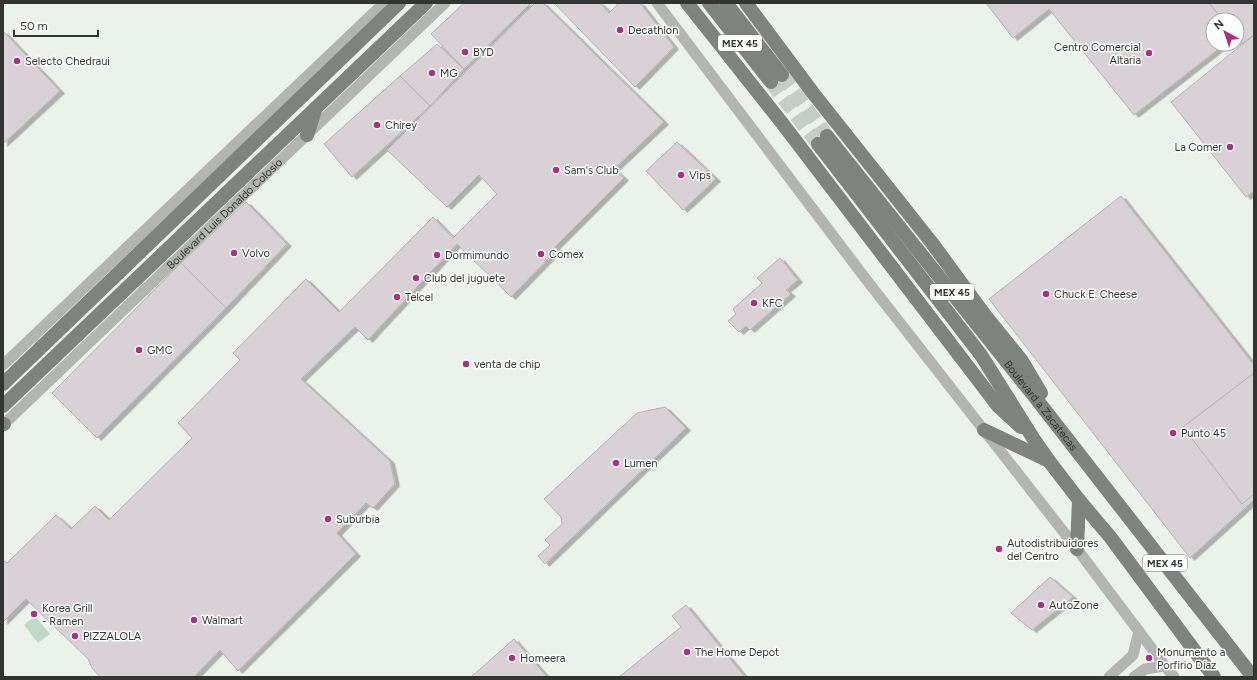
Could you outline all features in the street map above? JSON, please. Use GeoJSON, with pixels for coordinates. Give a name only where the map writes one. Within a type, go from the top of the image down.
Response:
{"type":"FeatureCollection","features":[{"type":"Feature","properties":{"kind":"main road"},"geometry":{"type":"LineString","coordinates":[[383,19],[385,3]]}},
{"type":"Feature","properties":{"kind":"main road"},"geometry":{"type":"LineString","coordinates":[[3,384],[399,3]]}},
{"type":"Feature","properties":{"kind":"main road","name":"Boulevard Luis Donaldo Colosio"},"geometry":{"type":"LineString","coordinates":[[3,406],[426,3]]}},
{"type":"Feature","properties":{"kind":"main road"},"geometry":{"type":"LineString","coordinates":[[687,3],[782,123],[998,406],[1033,438]]}},
{"type":"Feature","properties":{"kind":"main road","name":"MEX 45"},"geometry":{"type":"LineString","coordinates":[[709,3],[776,79],[726,3]]}},
{"type":"Feature","properties":{"kind":"main road"},"geometry":{"type":"LineString","coordinates":[[746,3],[813,93],[932,243],[984,314],[1030,364],[1076,450]]}},
{"type":"Feature","properties":{"kind":"main road"},"geometry":{"type":"LineString","coordinates":[[307,135],[315,109]]}},
{"type":"Feature","properties":{"kind":"main road","name":"Boulevard a Zacatecas"},"geometry":{"type":"LineString","coordinates":[[1214,677],[1111,538],[1049,461],[981,355],[823,140],[1076,450],[1253,677]]}},
{"type":"Feature","properties":{"kind":"main road"},"geometry":{"type":"LineString","coordinates":[[81,332],[89,314],[100,301],[152,251],[160,241],[168,226],[180,222],[204,204],[226,193]]}},
{"type":"Feature","properties":{"kind":"main road"},"geometry":{"type":"LineString","coordinates":[[984,430],[1049,461]]}},
{"type":"Feature","properties":{"kind":"main road"},"geometry":{"type":"LineString","coordinates":[[1077,550],[1079,500]]}},
{"type":"Feature","properties":{"kind":"street"},"geometry":{"type":"LineString","coordinates":[[3,365],[385,3]]}},
{"type":"Feature","properties":{"kind":"street","name":"Boulevard Luis Donaldo Colosio"},"geometry":{"type":"LineString","coordinates":[[3,424],[445,3]]}},
{"type":"Feature","properties":{"kind":"street"},"geometry":{"type":"LineString","coordinates":[[657,3],[865,278],[1140,631],[1174,677]]}},
{"type":"Feature","properties":{"kind":"street"},"geometry":{"type":"LineString","coordinates":[[1109,677],[1133,655],[1140,631]]}},
{"type":"Feature","properties":{"kind":"street"},"geometry":{"type":"LineString","coordinates":[[1134,677],[1145,669],[1166,666]]}},
{"type":"Feature","properties":{"kind":"green space"},"geometry":{"type":"Polygon","coordinates":[[[35,616],[50,634],[38,643],[24,625],[35,616]]]}},
{"type":"Feature","properties":{"kind":"building","name":"BYD"},"geometry":{"type":"Polygon","coordinates":[[[464,3],[531,3],[464,69],[431,34],[464,3]]]}},
{"type":"Feature","properties":{"kind":"building"},"geometry":{"type":"Polygon","coordinates":[[[535,3],[543,3],[664,122],[614,169],[624,178],[555,247],[558,249],[511,297],[457,244],[368,340],[355,327],[301,379],[390,461],[395,484],[373,508],[366,503],[337,533],[356,554],[238,671],[220,650],[194,677],[100,677],[92,668],[88,659],[26,599],[3,622],[3,560],[7,563],[56,515],[71,529],[95,506],[109,520],[192,438],[178,423],[240,360],[233,353],[306,279],[339,312],[433,217],[453,238],[497,194],[479,175],[447,207],[387,150],[535,3]]]}},
{"type":"Feature","properties":{"kind":"building","name":"Decathlon"},"geometry":{"type":"Polygon","coordinates":[[[554,3],[600,3],[609,13],[619,3],[640,3],[674,47],[635,87],[554,3]]]}},
{"type":"Feature","properties":{"kind":"building","name":"Centro Comercial Altaria"},"geometry":{"type":"Polygon","coordinates":[[[986,3],[1209,3],[1216,12],[1205,12],[1205,52],[1215,52],[1134,115],[1049,9],[1013,38],[986,3]]]}},
{"type":"Feature","properties":{"kind":"building"},"geometry":{"type":"Polygon","coordinates":[[[1209,3],[1254,3],[1254,35],[1245,41],[1245,12],[1216,12],[1209,3]]]}},
{"type":"Feature","properties":{"kind":"building","name":"Selecto Chedraui"},"geometry":{"type":"Polygon","coordinates":[[[3,31],[60,91],[3,144],[3,31]]]}},
{"type":"Feature","properties":{"kind":"building","name":"La Comer"},"geometry":{"type":"Polygon","coordinates":[[[1254,35],[1254,191],[1246,197],[1171,102],[1233,52],[1245,52],[1245,42],[1254,35]]]}},
{"type":"Feature","properties":{"kind":"building","name":"MG"},"geometry":{"type":"Polygon","coordinates":[[[437,44],[464,69],[430,106],[400,76],[437,44]]]}},
{"type":"Feature","properties":{"kind":"building","name":"Chirey"},"geometry":{"type":"Polygon","coordinates":[[[400,76],[430,106],[352,177],[324,144],[400,76]]]}},
{"type":"Feature","properties":{"kind":"building","name":"Vips"},"geometry":{"type":"Polygon","coordinates":[[[677,142],[716,179],[683,210],[646,171],[677,142]]]}},
{"type":"Feature","properties":{"kind":"building","name":"Punto 45"},"geometry":{"type":"Polygon","coordinates":[[[1121,196],[1254,365],[1254,500],[1190,558],[989,299],[1121,196]]]}},
{"type":"Feature","properties":{"kind":"building","name":"Volvo"},"geometry":{"type":"Polygon","coordinates":[[[246,202],[287,244],[226,308],[181,263],[246,202]]]}},
{"type":"Feature","properties":{"kind":"building"},"geometry":{"type":"Polygon","coordinates":[[[780,258],[798,280],[786,290],[791,294],[750,330],[746,326],[739,332],[728,321],[736,314],[733,309],[762,283],[757,278],[780,258]]]}},
{"type":"Feature","properties":{"kind":"building","name":"GMC"},"geometry":{"type":"Polygon","coordinates":[[[181,263],[226,308],[97,438],[52,393],[181,263]]]}},
{"type":"Feature","properties":{"kind":"building"},"geometry":{"type":"Polygon","coordinates":[[[1254,373],[1254,494],[1242,504],[1183,427],[1254,373]]]}},
{"type":"Feature","properties":{"kind":"building","name":"Lumen"},"geometry":{"type":"Polygon","coordinates":[[[665,407],[686,428],[545,564],[538,556],[550,545],[545,540],[562,524],[561,517],[544,499],[637,413],[665,407]]]}},
{"type":"Feature","properties":{"kind":"building","name":"AutoZone"},"geometry":{"type":"Polygon","coordinates":[[[1050,577],[1073,597],[1032,630],[1011,613],[1050,577]]]}},
{"type":"Feature","properties":{"kind":"building","name":"The Home Depot"},"geometry":{"type":"Polygon","coordinates":[[[686,605],[745,677],[619,677],[681,627],[672,616],[686,605]]]}},
{"type":"Feature","properties":{"kind":"building","name":"Homeera"},"geometry":{"type":"Polygon","coordinates":[[[514,639],[547,677],[471,677],[514,639]]]}},
{"type":"Feature","properties":{"kind":"tunnel"},"geometry":{"type":"LineString","coordinates":[[782,75],[827,136]]}},
{"type":"Feature","properties":{"kind":"tunnel"},"geometry":{"type":"LineString","coordinates":[[771,82],[818,144]]}},
{"type":"Feature","properties":{"kind":"place","name":"Decathlon"},"geometry":{"type":"Point","coordinates":[620,30]}},
{"type":"Feature","properties":{"kind":"place","name":"BYD"},"geometry":{"type":"Point","coordinates":[465,52]}},
{"type":"Feature","properties":{"kind":"place","name":"Centro Comercial Altaria"},"geometry":{"type":"Point","coordinates":[1149,53]}},
{"type":"Feature","properties":{"kind":"place","name":"Selecto Chedraui"},"geometry":{"type":"Point","coordinates":[17,61]}},
{"type":"Feature","properties":{"kind":"place","name":"MG"},"geometry":{"type":"Point","coordinates":[432,73]}},
{"type":"Feature","properties":{"kind":"place","name":"Chirey"},"geometry":{"type":"Point","coordinates":[377,125]}},
{"type":"Feature","properties":{"kind":"place","name":"La Comer"},"geometry":{"type":"Point","coordinates":[1230,147]}},
{"type":"Feature","properties":{"kind":"place","name":"Sam's Club"},"geometry":{"type":"Point","coordinates":[556,170]}},
{"type":"Feature","properties":{"kind":"place","name":"Vips"},"geometry":{"type":"Point","coordinates":[681,175]}},
{"type":"Feature","properties":{"kind":"place","name":"Volvo"},"geometry":{"type":"Point","coordinates":[234,253]}},
{"type":"Feature","properties":{"kind":"place","name":"Comex"},"geometry":{"type":"Point","coordinates":[541,254]}},
{"type":"Feature","properties":{"kind":"place","name":"Dormimundo"},"geometry":{"type":"Point","coordinates":[437,255]}},
{"type":"Feature","properties":{"kind":"place","name":"Club del juguete"},"geometry":{"type":"Point","coordinates":[416,278]}},
{"type":"Feature","properties":{"kind":"place","name":"Chuck E. Cheese"},"geometry":{"type":"Point","coordinates":[1046,294]}},
{"type":"Feature","properties":{"kind":"place","name":"Telcel"},"geometry":{"type":"Point","coordinates":[397,297]}},
{"type":"Feature","properties":{"kind":"place","name":"KFC"},"geometry":{"type":"Point","coordinates":[754,303]}},
{"type":"Feature","properties":{"kind":"place","name":"GMC"},"geometry":{"type":"Point","coordinates":[139,350]}},
{"type":"Feature","properties":{"kind":"place","name":"venta de chip"},"geometry":{"type":"Point","coordinates":[466,364]}},
{"type":"Feature","properties":{"kind":"place","name":"Punto 45"},"geometry":{"type":"Point","coordinates":[1173,433]}},
{"type":"Feature","properties":{"kind":"place","name":"Lumen"},"geometry":{"type":"Point","coordinates":[616,463]}},
{"type":"Feature","properties":{"kind":"place","name":"Suburbia"},"geometry":{"type":"Point","coordinates":[328,519]}},
{"type":"Feature","properties":{"kind":"place","name":"Autodistribuidores del Centro"},"geometry":{"type":"Point","coordinates":[999,549]}},
{"type":"Feature","properties":{"kind":"place","name":"AutoZone"},"geometry":{"type":"Point","coordinates":[1041,605]}},
{"type":"Feature","properties":{"kind":"place","name":"Korea Grill - Ramen"},"geometry":{"type":"Point","coordinates":[34,614]}},
{"type":"Feature","properties":{"kind":"place","name":"Walmart"},"geometry":{"type":"Point","coordinates":[194,620]}},
{"type":"Feature","properties":{"kind":"place","name":"PIZZALOLA"},"geometry":{"type":"Point","coordinates":[75,636]}},
{"type":"Feature","properties":{"kind":"place","name":"The Home Depot"},"geometry":{"type":"Point","coordinates":[687,652]}},
{"type":"Feature","properties":{"kind":"place","name":"Homeera"},"geometry":{"type":"Point","coordinates":[512,658]}},
{"type":"Feature","properties":{"kind":"place","name":"Monumento a Porfirio Díaz"},"geometry":{"type":"Point","coordinates":[1149,658]}}]}
